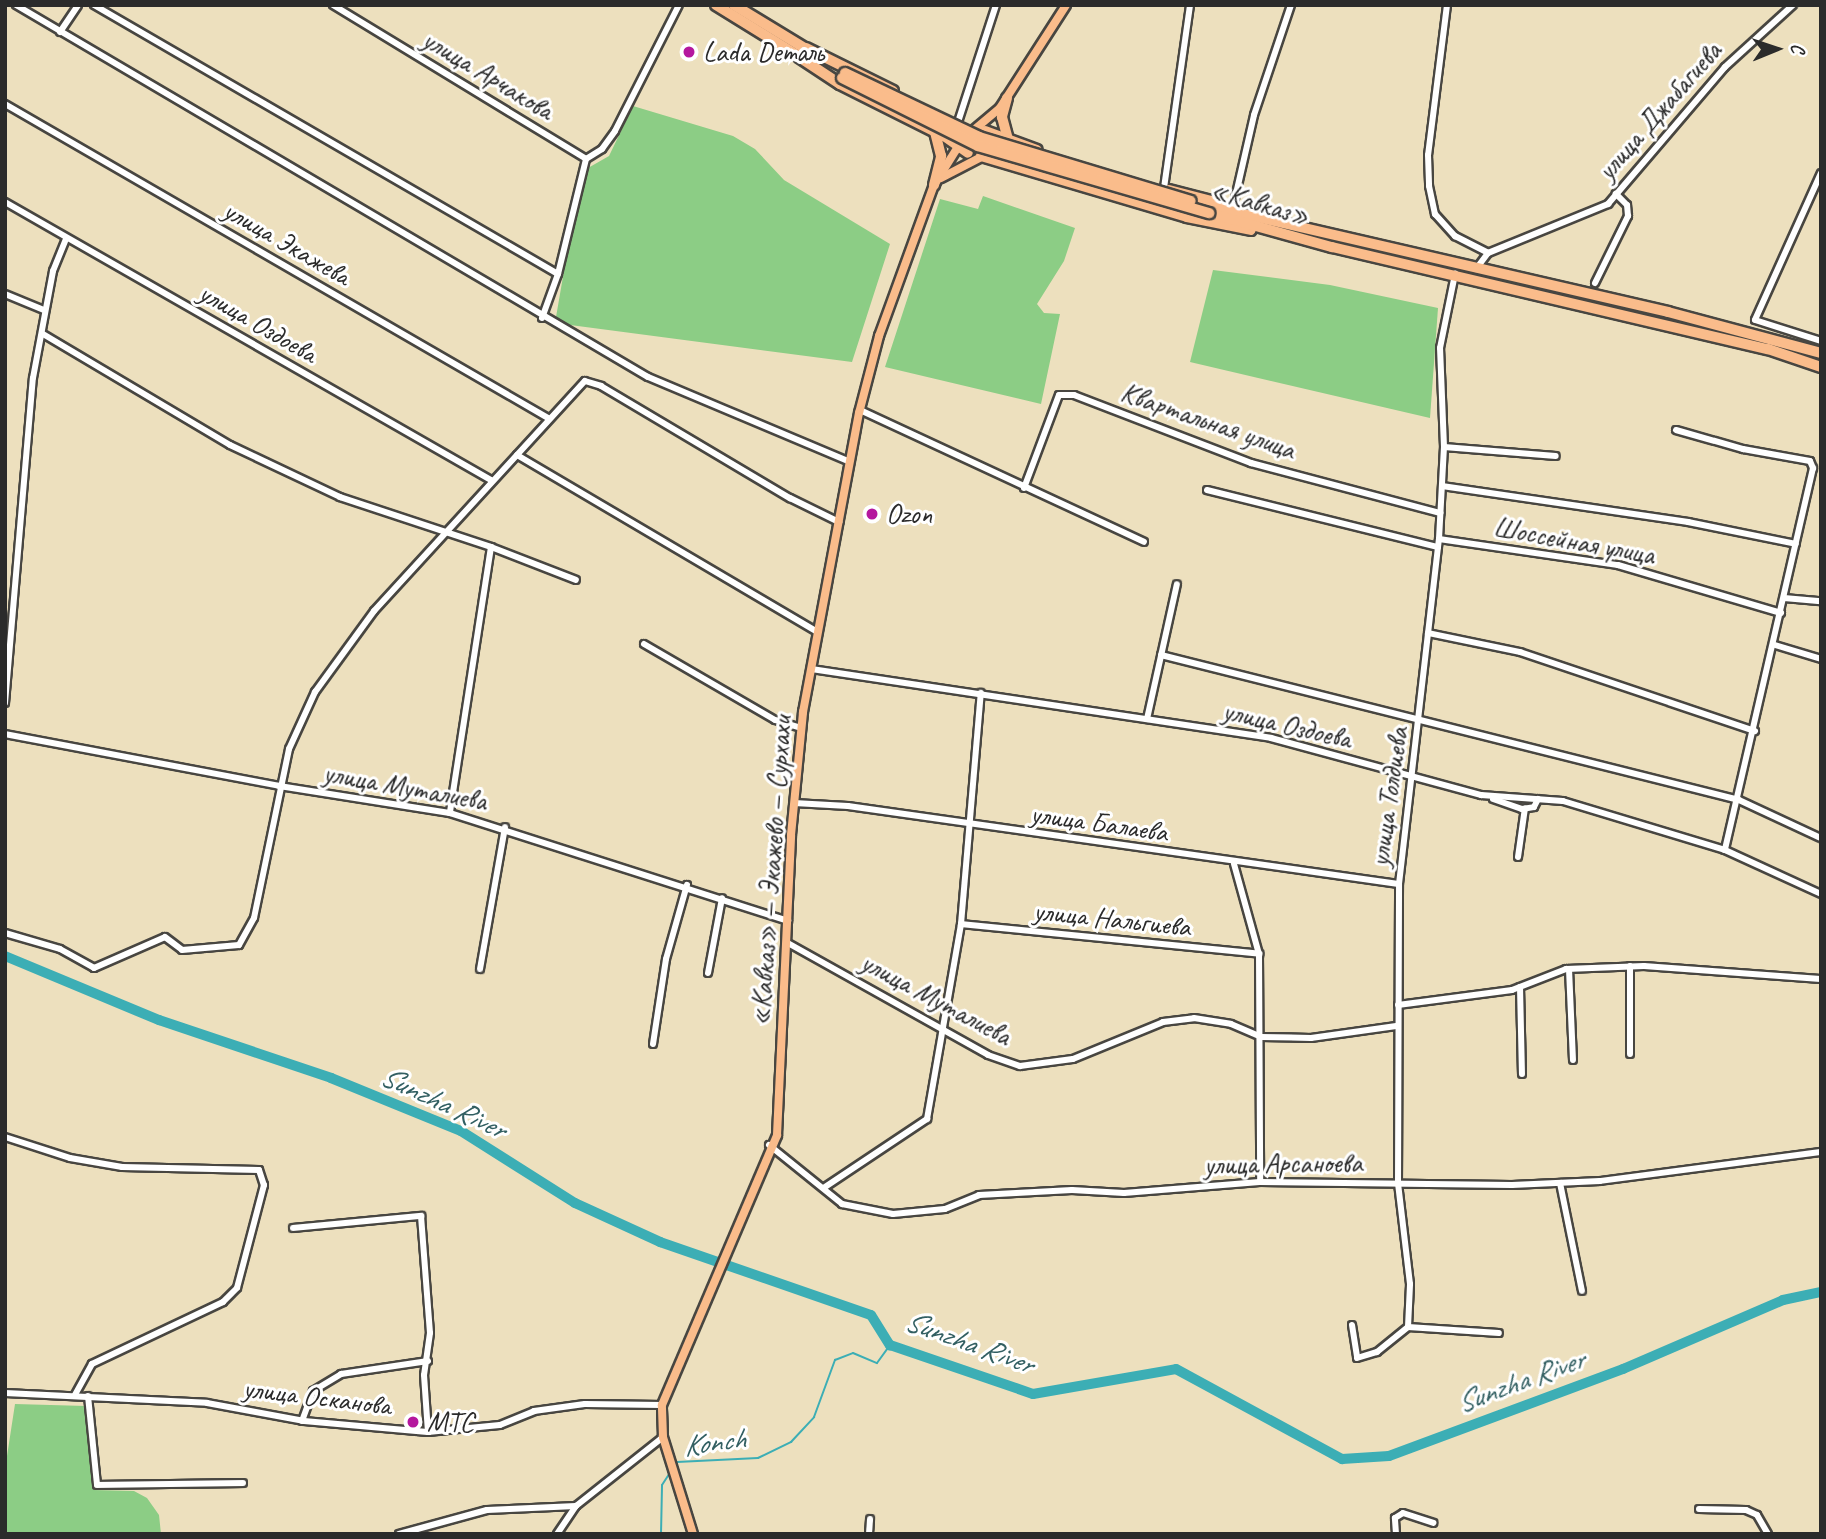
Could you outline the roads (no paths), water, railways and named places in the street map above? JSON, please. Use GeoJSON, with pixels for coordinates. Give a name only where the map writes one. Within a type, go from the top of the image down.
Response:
{"type":"FeatureCollection","features":[{"type":"Feature","properties":{"kind":"highway","name":"«Кавказ»"},"geometry":{"type":"LineString","coordinates":[[716,5],[843,76],[979,137],[1293,237],[1769,349],[1821,367]]}},
{"type":"Feature","properties":{"kind":"highway","name":"«Кавказ»"},"geometry":{"type":"LineString","coordinates":[[734,5],[802,53],[984,133],[1072,163],[1233,206],[1306,230]]}},
{"type":"Feature","properties":{"kind":"highway"},"geometry":{"type":"LineString","coordinates":[[802,53],[840,84],[934,131],[968,153]]}},
{"type":"Feature","properties":{"kind":"highway"},"geometry":{"type":"LineString","coordinates":[[1007,98],[1002,117],[1008,139]]}},
{"type":"Feature","properties":{"kind":"highway"},"geometry":{"type":"LineString","coordinates":[[934,131],[941,156],[934,185]]}},
{"type":"Feature","properties":{"kind":"highway"},"geometry":{"type":"LineString","coordinates":[[981,156],[1187,217],[1293,237]]}},
{"type":"Feature","properties":{"kind":"highway","name":"«Кавказ»"},"geometry":{"type":"LineString","coordinates":[[1209,209],[1668,312],[1821,353]]}},
{"type":"Feature","properties":{"kind":"main road"},"geometry":{"type":"LineString","coordinates":[[984,133],[1066,5]]}},
{"type":"Feature","properties":{"kind":"main road"},"geometry":{"type":"LineString","coordinates":[[981,156],[984,133],[1007,98]]}},
{"type":"Feature","properties":{"kind":"main road","name":"«Кавказ» — Экажево — Сурхахи"},"geometry":{"type":"LineString","coordinates":[[662,1405],[740,1228],[769,1145],[777,1135],[782,1084],[794,803],[801,729],[860,410],[879,336],[934,185],[964,137],[984,133]]}},
{"type":"Feature","properties":{"kind":"main road"},"geometry":{"type":"LineString","coordinates":[[964,137],[968,153],[981,156]]}},
{"type":"Feature","properties":{"kind":"main road"},"geometry":{"type":"LineString","coordinates":[[934,185],[964,162],[981,156]]}},
{"type":"Feature","properties":{"kind":"main road"},"geometry":{"type":"LineString","coordinates":[[662,1405],[663,1437],[694,1534]]}},
{"type":"Feature","properties":{"kind":"street"},"geometry":{"type":"LineString","coordinates":[[16,5],[542,318],[661,383],[850,462]]}},
{"type":"Feature","properties":{"kind":"street"},"geometry":{"type":"LineString","coordinates":[[60,32],[78,5]]}},
{"type":"Feature","properties":{"kind":"street"},"geometry":{"type":"LineString","coordinates":[[94,5],[558,274]]}},
{"type":"Feature","properties":{"kind":"street","name":"улица Арчакова"},"geometry":{"type":"LineString","coordinates":[[333,5],[586,159]]}},
{"type":"Feature","properties":{"kind":"street"},"geometry":{"type":"LineString","coordinates":[[542,318],[558,274],[586,159],[602,149],[615,131],[679,5]]}},
{"type":"Feature","properties":{"kind":"street"},"geometry":{"type":"LineString","coordinates":[[958,122],[996,5]]}},
{"type":"Feature","properties":{"kind":"street"},"geometry":{"type":"LineString","coordinates":[[1164,188],[1190,5]]}},
{"type":"Feature","properties":{"kind":"street"},"geometry":{"type":"LineString","coordinates":[[1233,206],[1254,115],[1291,5]]}},
{"type":"Feature","properties":{"kind":"street"},"geometry":{"type":"LineString","coordinates":[[1447,5],[1428,155],[1429,186],[1435,214],[1455,236],[1488,253],[1476,269]]}},
{"type":"Feature","properties":{"kind":"street","name":"улица Джабагиева"},"geometry":{"type":"LineString","coordinates":[[1488,253],[1563,225],[1608,204],[1725,67],[1793,5]]}},
{"type":"Feature","properties":{"kind":"street","name":"улица Экажева"},"geometry":{"type":"LineString","coordinates":[[5,104],[548,418]]}},
{"type":"Feature","properties":{"kind":"street"},"geometry":{"type":"LineString","coordinates":[[1821,173],[1755,320],[1821,341]]}},
{"type":"Feature","properties":{"kind":"street"},"geometry":{"type":"LineString","coordinates":[[1595,283],[1628,216],[1627,205],[1616,194]]}},
{"type":"Feature","properties":{"kind":"street","name":"улица Оздоева"},"geometry":{"type":"LineString","coordinates":[[5,202],[491,480]]}},
{"type":"Feature","properties":{"kind":"street"},"geometry":{"type":"LineString","coordinates":[[5,703],[33,378],[43,334],[44,310],[66,238]]}},
{"type":"Feature","properties":{"kind":"street","name":"улица Толдиева"},"geometry":{"type":"LineString","coordinates":[[1408,1327],[1410,1284],[1398,1183],[1396,1026],[1399,884],[1421,721],[1439,543],[1444,447],[1440,348],[1455,274]]}},
{"type":"Feature","properties":{"kind":"street"},"geometry":{"type":"LineString","coordinates":[[5,294],[44,310]]}},
{"type":"Feature","properties":{"kind":"street"},"geometry":{"type":"LineString","coordinates":[[43,334],[230,445],[340,497],[491,547],[576,580]]}},
{"type":"Feature","properties":{"kind":"street"},"geometry":{"type":"LineString","coordinates":[[5,933],[61,949],[94,968],[165,937],[182,950],[239,945],[254,918],[279,786],[289,749],[315,692],[374,611],[579,384],[601,386],[790,498],[839,522]]}},
{"type":"Feature","properties":{"kind":"street","name":"Квартальная улица"},"geometry":{"type":"LineString","coordinates":[[1024,488],[1059,394],[1251,463],[1440,513]]}},
{"type":"Feature","properties":{"kind":"street"},"geometry":{"type":"LineString","coordinates":[[860,410],[1144,542]]}},
{"type":"Feature","properties":{"kind":"street"},"geometry":{"type":"LineString","coordinates":[[1676,430],[1743,450],[1810,461],[1813,468],[1775,645],[1725,850]]}},
{"type":"Feature","properties":{"kind":"street"},"geometry":{"type":"LineString","coordinates":[[1444,447],[1556,456]]}},
{"type":"Feature","properties":{"kind":"street"},"geometry":{"type":"LineString","coordinates":[[517,455],[818,632]]}},
{"type":"Feature","properties":{"kind":"street"},"geometry":{"type":"LineString","coordinates":[[1442,486],[1688,522],[1796,544]]}},
{"type":"Feature","properties":{"kind":"street","name":"Шоссейная улица"},"geometry":{"type":"LineString","coordinates":[[1207,490],[1439,543],[1618,565],[1781,613]]}},
{"type":"Feature","properties":{"kind":"street"},"geometry":{"type":"LineString","coordinates":[[450,813],[491,547]]}},
{"type":"Feature","properties":{"kind":"street"},"geometry":{"type":"LineString","coordinates":[[1147,719],[1177,584]]}},
{"type":"Feature","properties":{"kind":"street"},"geometry":{"type":"LineString","coordinates":[[1784,598],[1821,601]]}},
{"type":"Feature","properties":{"kind":"street"},"geometry":{"type":"LineString","coordinates":[[1428,633],[1520,652],[1755,731]]}},
{"type":"Feature","properties":{"kind":"street"},"geometry":{"type":"LineString","coordinates":[[644,644],[775,720],[801,729]]}},
{"type":"Feature","properties":{"kind":"street"},"geometry":{"type":"LineString","coordinates":[[1775,645],[1821,659]]}},
{"type":"Feature","properties":{"kind":"street"},"geometry":{"type":"LineString","coordinates":[[1161,655],[1739,800],[1821,838]]}},
{"type":"Feature","properties":{"kind":"street","name":"улица Оздоева"},"geometry":{"type":"LineString","coordinates":[[811,669],[1270,738],[1481,795],[1563,801],[1725,850],[1821,894]]}},
{"type":"Feature","properties":{"kind":"street"},"geometry":{"type":"LineString","coordinates":[[825,1188],[927,1119],[961,924],[981,693]]}},
{"type":"Feature","properties":{"kind":"street","name":"улица Муталиева"},"geometry":{"type":"LineString","coordinates":[[5,734],[279,786],[450,813],[505,827],[788,921]]}},
{"type":"Feature","properties":{"kind":"street"},"geometry":{"type":"LineString","coordinates":[[1481,795],[1525,808],[1534,807],[1538,799]]}},
{"type":"Feature","properties":{"kind":"street","name":"улица Балаева"},"geometry":{"type":"LineString","coordinates":[[794,803],[848,806],[1234,864],[1399,884]]}},
{"type":"Feature","properties":{"kind":"street"},"geometry":{"type":"LineString","coordinates":[[1518,857],[1525,808]]}},
{"type":"Feature","properties":{"kind":"street"},"geometry":{"type":"LineString","coordinates":[[480,969],[505,827]]}},
{"type":"Feature","properties":{"kind":"street"},"geometry":{"type":"LineString","coordinates":[[1234,864],[1259,954],[1260,1182]]}},
{"type":"Feature","properties":{"kind":"street"},"geometry":{"type":"LineString","coordinates":[[653,1044],[666,959],[687,886]]}},
{"type":"Feature","properties":{"kind":"street"},"geometry":{"type":"LineString","coordinates":[[708,973],[722,898]]}},
{"type":"Feature","properties":{"kind":"street","name":"улица Нальгиева"},"geometry":{"type":"LineString","coordinates":[[961,924],[1259,954]]}},
{"type":"Feature","properties":{"kind":"street","name":"улица Муталиева"},"geometry":{"type":"LineString","coordinates":[[786,942],[944,1030],[1020,1066],[1073,1059],[1173,1020],[1194,1018],[1231,1024],[1261,1037],[1311,1038],[1396,1026]]}},
{"type":"Feature","properties":{"kind":"street"},"geometry":{"type":"LineString","coordinates":[[1398,1005],[1520,987],[1569,969],[1630,966],[1821,979]]}},
{"type":"Feature","properties":{"kind":"street"},"geometry":{"type":"LineString","coordinates":[[1630,966],[1630,1054]]}},
{"type":"Feature","properties":{"kind":"street"},"geometry":{"type":"LineString","coordinates":[[1569,969],[1573,1060]]}},
{"type":"Feature","properties":{"kind":"street"},"geometry":{"type":"LineString","coordinates":[[1520,987],[1521,1074]]}},
{"type":"Feature","properties":{"kind":"street"},"geometry":{"type":"LineString","coordinates":[[5,1137],[70,1157],[122,1167],[259,1170],[264,1185],[258,1219],[237,1287],[223,1303],[92,1364],[75,1395]]}},
{"type":"Feature","properties":{"kind":"street","name":"улица Арсаноева"},"geometry":{"type":"LineString","coordinates":[[769,1145],[842,1204],[893,1214],[945,1209],[979,1195],[1124,1193],[1260,1182],[1560,1182],[1821,1152]]}},
{"type":"Feature","properties":{"kind":"street"},"geometry":{"type":"LineString","coordinates":[[1560,1182],[1582,1291]]}},
{"type":"Feature","properties":{"kind":"street"},"geometry":{"type":"LineString","coordinates":[[293,1228],[421,1216],[429,1305],[428,1360],[424,1375],[428,1432]]}},
{"type":"Feature","properties":{"kind":"street"},"geometry":{"type":"LineString","coordinates":[[1352,1325],[1357,1358],[1377,1352],[1408,1327],[1499,1333]]}},
{"type":"Feature","properties":{"kind":"street"},"geometry":{"type":"LineString","coordinates":[[302,1421],[313,1391],[341,1374],[428,1360]]}},
{"type":"Feature","properties":{"kind":"street"},"geometry":{"type":"LineString","coordinates":[[5,1399],[6,1393]]}},
{"type":"Feature","properties":{"kind":"street","name":"улица Осканова"},"geometry":{"type":"LineString","coordinates":[[6,1393],[207,1403],[302,1421],[428,1432],[500,1425],[534,1411],[585,1404],[662,1405]]}},
{"type":"Feature","properties":{"kind":"street"},"geometry":{"type":"LineString","coordinates":[[88,1396],[97,1485],[243,1483]]}},
{"type":"Feature","properties":{"kind":"street"},"geometry":{"type":"LineString","coordinates":[[556,1534],[576,1506],[663,1437]]}},
{"type":"Feature","properties":{"kind":"street"},"geometry":{"type":"LineString","coordinates":[[399,1534],[487,1510],[576,1506]]}},
{"type":"Feature","properties":{"kind":"street"},"geometry":{"type":"LineString","coordinates":[[1699,1509],[1746,1510],[1757,1516],[1768,1534]]}},
{"type":"Feature","properties":{"kind":"street"},"geometry":{"type":"LineString","coordinates":[[1396,1534],[1395,1518],[1403,1513],[1433,1523]]}},
{"type":"Feature","properties":{"kind":"street"},"geometry":{"type":"LineString","coordinates":[[869,1534],[870,1519]]}},
{"type":"Feature","properties":{"kind":"waterway","name":"Sunzha River"},"geometry":{"type":"LineString","coordinates":[[5,956],[159,1020],[331,1078],[461,1131],[575,1203],[660,1242],[871,1315],[890,1345],[1033,1394],[1176,1369],[1342,1459],[1389,1456],[1623,1369],[1783,1300],[1821,1292]]}},
{"type":"Feature","properties":{"kind":"waterway","name":"Konch"},"geometry":{"type":"LineString","coordinates":[[675,1466],[677,1462],[758,1458],[791,1442],[814,1417],[835,1360],[853,1353],[877,1363],[890,1345]]}},
{"type":"Feature","properties":{"kind":"waterway","name":"Konch"},"geometry":{"type":"LineString","coordinates":[[661,1534],[662,1485],[671,1471]]}},
{"type":"Feature","properties":{"kind":"place","name":"Lada Dеталь"},"geometry":{"type":"Point","coordinates":[689,52]}},
{"type":"Feature","properties":{"kind":"place","name":"Ozon"},"geometry":{"type":"Point","coordinates":[872,514]}},
{"type":"Feature","properties":{"kind":"place","name":"МТС"},"geometry":{"type":"Point","coordinates":[413,1422]}}]}
